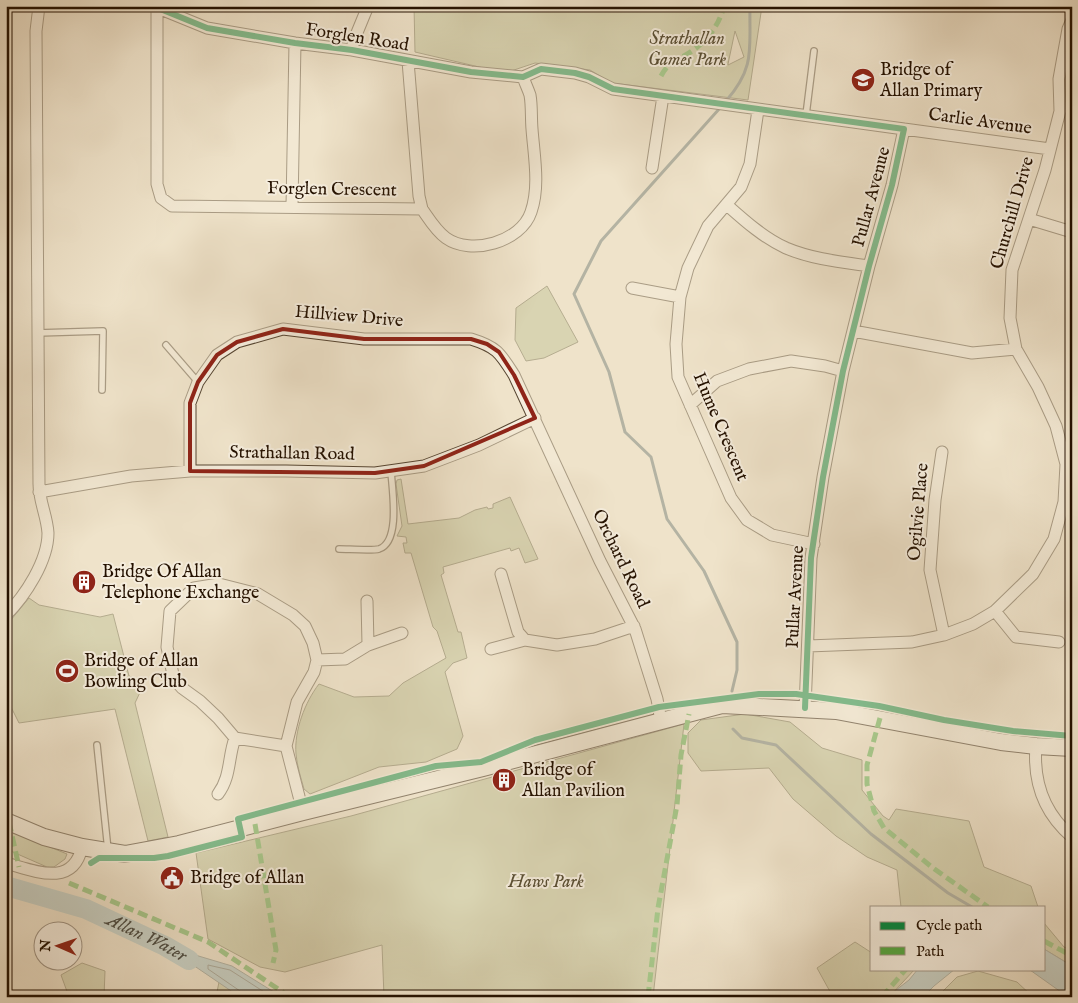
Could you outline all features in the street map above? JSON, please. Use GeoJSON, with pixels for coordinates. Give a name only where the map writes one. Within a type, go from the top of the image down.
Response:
{"type":"FeatureCollection","features":[{"type":"Feature","properties":{"kind":"main road"},"geometry":{"type":"LineString","coordinates":[[6,821],[44,837],[82,847],[125,854],[179,844],[483,768],[722,705],[836,711],[992,741],[1072,748]]}},
{"type":"Feature","properties":{"kind":"street"},"geometry":{"type":"LineString","coordinates":[[6,615],[26,592],[43,559],[48,533],[39,492],[36,31],[38,6]]}},
{"type":"Feature","properties":{"kind":"street"},"geometry":{"type":"LineString","coordinates":[[352,50],[354,40],[368,6]]}},
{"type":"Feature","properties":{"kind":"street","name":"Forglen Road"},"geometry":{"type":"LineString","coordinates":[[155,7],[207,28],[295,44],[352,50],[471,72]]}},
{"type":"Feature","properties":{"kind":"street","name":"Forglen Crescent"},"geometry":{"type":"LineString","coordinates":[[155,7],[157,184],[161,198],[172,206],[422,209],[433,225],[446,238],[456,243],[472,246],[493,244],[511,236],[522,226],[530,214],[536,192],[530,96],[523,77]]}},
{"type":"Feature","properties":{"kind":"street","name":"Churchill Drive"},"geometry":{"type":"LineString","coordinates":[[808,646],[912,642],[973,624],[995,611],[1032,574],[1054,539],[1064,502],[1066,464],[1056,426],[1038,387],[1016,349],[1010,318],[1012,270],[1030,219],[1050,149],[1066,112],[1059,79],[1068,29],[1072,20]]}},
{"type":"Feature","properties":{"kind":"street"},"geometry":{"type":"LineString","coordinates":[[292,206],[295,44]]}},
{"type":"Feature","properties":{"kind":"street"},"geometry":{"type":"LineString","coordinates":[[408,61],[419,196],[422,209]]}},
{"type":"Feature","properties":{"kind":"street","name":"Pullar Avenue"},"geometry":{"type":"LineString","coordinates":[[471,72],[523,77],[541,70],[575,73],[589,77],[613,89],[904,129],[892,185],[869,266],[843,371],[823,477],[811,558],[805,708]]}},
{"type":"Feature","properties":{"kind":"street"},"geometry":{"type":"LineString","coordinates":[[652,168],[663,96]]}},
{"type":"Feature","properties":{"kind":"street","name":"Hume Crescent"},"geometry":{"type":"LineString","coordinates":[[758,110],[750,164],[741,187],[708,226],[688,268],[680,297],[676,344],[678,377],[731,498],[747,520],[772,534],[814,544]]}},
{"type":"Feature","properties":{"kind":"street","name":"Carlie Avenue"},"geometry":{"type":"LineString","coordinates":[[904,129],[1050,149]]}},
{"type":"Feature","properties":{"kind":"street"},"geometry":{"type":"LineString","coordinates":[[727,205],[747,224],[786,248],[823,259],[869,266]]}},
{"type":"Feature","properties":{"kind":"street"},"geometry":{"type":"LineString","coordinates":[[1030,219],[1072,232]]}},
{"type":"Feature","properties":{"kind":"street"},"geometry":{"type":"LineString","coordinates":[[632,288],[680,297]]}},
{"type":"Feature","properties":{"kind":"street","name":"Hillview Drive"},"geometry":{"type":"LineString","coordinates":[[190,471],[190,403],[198,382],[217,355],[237,342],[283,329],[364,339],[471,339],[487,344],[499,352],[514,375],[534,418]]}},
{"type":"Feature","properties":{"kind":"street"},"geometry":{"type":"LineString","coordinates":[[853,331],[972,353],[1016,349]]}},
{"type":"Feature","properties":{"kind":"street"},"geometry":{"type":"LineString","coordinates":[[690,405],[717,381],[749,369],[791,361],[825,366],[843,371]]}},
{"type":"Feature","properties":{"kind":"street","name":"Strathallan Road"},"geometry":{"type":"LineString","coordinates":[[39,492],[131,476],[190,471],[375,473],[391,471],[424,466],[479,445],[534,418]]}},
{"type":"Feature","properties":{"kind":"street","name":"Orchard Road"},"geometry":{"type":"LineString","coordinates":[[534,418],[600,561],[634,626],[657,699],[660,721]]}},
{"type":"Feature","properties":{"kind":"street","name":"Ogilvie Place"},"geometry":{"type":"LineString","coordinates":[[942,452],[935,500],[930,570],[944,634]]}},
{"type":"Feature","properties":{"kind":"street"},"geometry":{"type":"LineString","coordinates":[[501,574],[518,632],[525,640]]}},
{"type":"Feature","properties":{"kind":"street"},"geometry":{"type":"LineString","coordinates":[[286,746],[235,738],[218,718],[174,679],[167,647],[170,611],[194,588],[219,584],[258,594],[293,615],[305,626],[313,643],[317,660],[314,672],[297,702],[286,746],[303,812]]}},
{"type":"Feature","properties":{"kind":"street"},"geometry":{"type":"LineString","coordinates":[[367,601],[368,645]]}},
{"type":"Feature","properties":{"kind":"street"},"geometry":{"type":"LineString","coordinates":[[995,611],[1016,636],[1060,642]]}},
{"type":"Feature","properties":{"kind":"street"},"geometry":{"type":"LineString","coordinates":[[492,649],[525,640],[557,645],[595,639],[634,626]]}},
{"type":"Feature","properties":{"kind":"street"},"geometry":{"type":"LineString","coordinates":[[317,660],[345,659],[368,645],[402,633]]}},
{"type":"Feature","properties":{"kind":"street"},"geometry":{"type":"LineString","coordinates":[[218,794],[227,778],[230,755],[235,738]]}},
{"type":"Feature","properties":{"kind":"street"},"geometry":{"type":"LineString","coordinates":[[1036,746],[1036,765],[1041,794],[1047,809],[1057,823],[1072,837]]}},
{"type":"Feature","properties":{"kind":"street"},"geometry":{"type":"LineString","coordinates":[[6,863],[52,874],[62,873],[72,868],[80,858],[82,847]]}},
{"type":"Feature","properties":{"kind":"lane"},"geometry":{"type":"LineString","coordinates":[[806,115],[814,51]]}},
{"type":"Feature","properties":{"kind":"lane"},"geometry":{"type":"LineString","coordinates":[[37,333],[103,331],[102,390]]}},
{"type":"Feature","properties":{"kind":"lane"},"geometry":{"type":"LineString","coordinates":[[166,345],[198,382]]}},
{"type":"Feature","properties":{"kind":"lane"},"geometry":{"type":"LineString","coordinates":[[339,549],[379,549],[386,544],[391,536],[394,525],[391,471]]}},
{"type":"Feature","properties":{"kind":"lane"},"geometry":{"type":"LineString","coordinates":[[97,745],[108,851]]}},
{"type":"Feature","properties":{"kind":"highlighted area"},"geometry":{"type":"Polygon","coordinates":[[[283,329],[364,339],[471,339],[487,344],[499,352],[514,375],[535,418],[424,466],[375,473],[190,471],[190,403],[198,382],[217,355],[237,342],[283,329]]]}},
{"type":"Feature","properties":{"kind":"green space","name":"Strathallan Games Park"},"geometry":{"type":"Polygon","coordinates":[[[414,6],[762,6],[748,100],[612,83],[590,70],[535,63],[505,73],[415,52],[414,6]],[[735,31],[728,65],[744,57],[735,31]]]}},
{"type":"Feature","properties":{"kind":"green space"},"geometry":{"type":"Polygon","coordinates":[[[547,286],[578,342],[544,358],[526,361],[515,340],[516,308],[547,286]]]}},
{"type":"Feature","properties":{"kind":"green space"},"geometry":{"type":"Polygon","coordinates":[[[401,479],[408,524],[459,518],[475,510],[487,507],[488,509],[493,508],[493,504],[510,497],[538,559],[525,563],[519,548],[511,551],[510,548],[443,567],[444,573],[441,575],[458,632],[461,632],[467,658],[453,663],[445,672],[463,736],[457,749],[426,762],[379,767],[310,794],[304,789],[297,763],[296,745],[299,726],[305,708],[319,684],[354,697],[389,696],[403,683],[446,658],[437,631],[433,627],[411,553],[405,553],[403,543],[407,543],[406,537],[397,536],[402,526],[396,484],[397,480],[401,479]]]}},
{"type":"Feature","properties":{"kind":"green space"},"geometry":{"type":"Polygon","coordinates":[[[29,598],[39,605],[100,617],[113,614],[129,676],[144,682],[135,703],[168,837],[148,841],[115,709],[19,723],[6,697],[6,626],[29,598]]]}},
{"type":"Feature","properties":{"kind":"green space"},"geometry":{"type":"Polygon","coordinates":[[[745,714],[790,722],[822,748],[862,760],[862,790],[883,816],[889,820],[896,809],[969,821],[984,867],[1031,886],[1038,906],[901,906],[897,870],[867,857],[836,836],[793,799],[769,768],[701,771],[688,753],[688,733],[701,720],[745,714]]]}},
{"type":"Feature","properties":{"kind":"green space","name":"Haws Park"},"geometry":{"type":"Polygon","coordinates":[[[684,724],[653,997],[384,997],[382,945],[285,972],[260,967],[208,939],[196,853],[351,816],[684,724]]]}},
{"type":"Feature","properties":{"kind":"green space"},"geometry":{"type":"Polygon","coordinates":[[[6,829],[67,854],[65,859],[54,867],[47,867],[6,849],[6,829]]]}},
{"type":"Feature","properties":{"kind":"green space"},"geometry":{"type":"Polygon","coordinates":[[[1046,925],[1064,947],[1072,950],[1072,966],[1046,950],[1046,925]]]}},
{"type":"Feature","properties":{"kind":"green space"},"geometry":{"type":"Polygon","coordinates":[[[855,942],[870,952],[870,970],[914,970],[889,997],[833,997],[817,968],[855,942]]]}},
{"type":"Feature","properties":{"kind":"green space"},"geometry":{"type":"Polygon","coordinates":[[[82,963],[105,971],[104,997],[69,997],[61,975],[70,970],[82,970],[82,963]]]}},
{"type":"Feature","properties":{"kind":"green space"},"geometry":{"type":"Polygon","coordinates":[[[978,971],[1017,982],[1033,997],[937,997],[957,977],[978,971]]]}},
{"type":"Feature","properties":{"kind":"green space"},"geometry":{"type":"Polygon","coordinates":[[[219,982],[240,997],[216,997],[219,982]]]}},
{"type":"Feature","properties":{"kind":"water"},"geometry":{"type":"Polygon","coordinates":[[[165,946],[232,966],[282,997],[240,997],[165,946]]]}},
{"type":"Feature","properties":{"kind":"water"},"geometry":{"type":"Polygon","coordinates":[[[1046,950],[1072,966],[1072,997],[1068,997],[1030,970],[1046,970],[1046,950]]]}},
{"type":"Feature","properties":{"kind":"water"},"geometry":{"type":"Polygon","coordinates":[[[917,970],[954,970],[923,997],[887,997],[909,980],[917,970]]]}},
{"type":"Feature","properties":{"kind":"waterway"},"geometry":{"type":"LineString","coordinates":[[726,101],[736,89],[747,67],[750,46],[750,6]]}},
{"type":"Feature","properties":{"kind":"waterway"},"geometry":{"type":"LineString","coordinates":[[720,108],[601,241],[574,294],[609,372],[625,432],[651,457],[667,519],[704,571],[737,642],[737,670],[732,691]]}},
{"type":"Feature","properties":{"kind":"waterway"},"geometry":{"type":"LineString","coordinates":[[733,729],[742,738],[776,745],[871,834],[948,893],[970,906]]}},
{"type":"Feature","properties":{"kind":"waterway","name":"Allan Water"},"geometry":{"type":"LineString","coordinates":[[6,886],[86,909],[165,946],[189,960]]}},
{"type":"Feature","properties":{"kind":"marked path"},"geometry":{"type":"LineString","coordinates":[[661,76],[671,63],[692,51],[708,37],[716,26],[724,6]]}},
{"type":"Feature","properties":{"kind":"marked path"},"geometry":{"type":"LineString","coordinates":[[648,997],[658,908],[677,805],[681,755],[689,714]]}},
{"type":"Feature","properties":{"kind":"marked path"},"geometry":{"type":"LineString","coordinates":[[880,718],[867,765],[867,784],[874,811],[884,828],[933,868],[987,906]]}},
{"type":"Feature","properties":{"kind":"marked path"},"geometry":{"type":"LineString","coordinates":[[9,822],[19,867]]}},
{"type":"Feature","properties":{"kind":"marked path"},"geometry":{"type":"LineString","coordinates":[[255,824],[276,950],[273,963]]}},
{"type":"Feature","properties":{"kind":"marked path"},"geometry":{"type":"LineString","coordinates":[[69,883],[208,942],[290,997]]}},
{"type":"Feature","properties":{"kind":"marked path"},"geometry":{"type":"LineString","coordinates":[[1046,942],[1072,956]]}},
{"type":"Feature","properties":{"kind":"marked path"},"geometry":{"type":"LineString","coordinates":[[882,997],[905,970]]}},
{"type":"Feature","properties":{"kind":"cycle path"},"geometry":{"type":"LineString","coordinates":[[153,6],[207,28],[295,43],[352,50],[471,72],[523,77],[541,69],[575,73],[589,77],[613,89],[904,129],[892,185],[869,266],[843,371],[823,477],[811,558],[805,708]]}},
{"type":"Feature","properties":{"kind":"cycle path"},"geometry":{"type":"LineString","coordinates":[[91,863],[99,858],[154,858],[168,856],[242,837],[238,819],[436,766],[481,762],[535,740],[659,707],[759,694],[796,694],[879,706],[944,720],[1013,731],[1072,736]]}},
{"type":"Feature","properties":{"kind":"place","name":"Bridge of Allan Primary"},"geometry":{"type":"Point","coordinates":[863,80]}},
{"type":"Feature","properties":{"kind":"place","name":"Bridge Of Allan Telephone Exchange"},"geometry":{"type":"Point","coordinates":[84,582]}},
{"type":"Feature","properties":{"kind":"place","name":"Bridge of Allan Bowling Club"},"geometry":{"type":"Point","coordinates":[67,671]}},
{"type":"Feature","properties":{"kind":"place","name":"Bridge of Allan Pavilion"},"geometry":{"type":"Point","coordinates":[504,780]}},
{"type":"Feature","properties":{"kind":"place","name":"Bridge of Allan"},"geometry":{"type":"Point","coordinates":[172,878]}}]}
